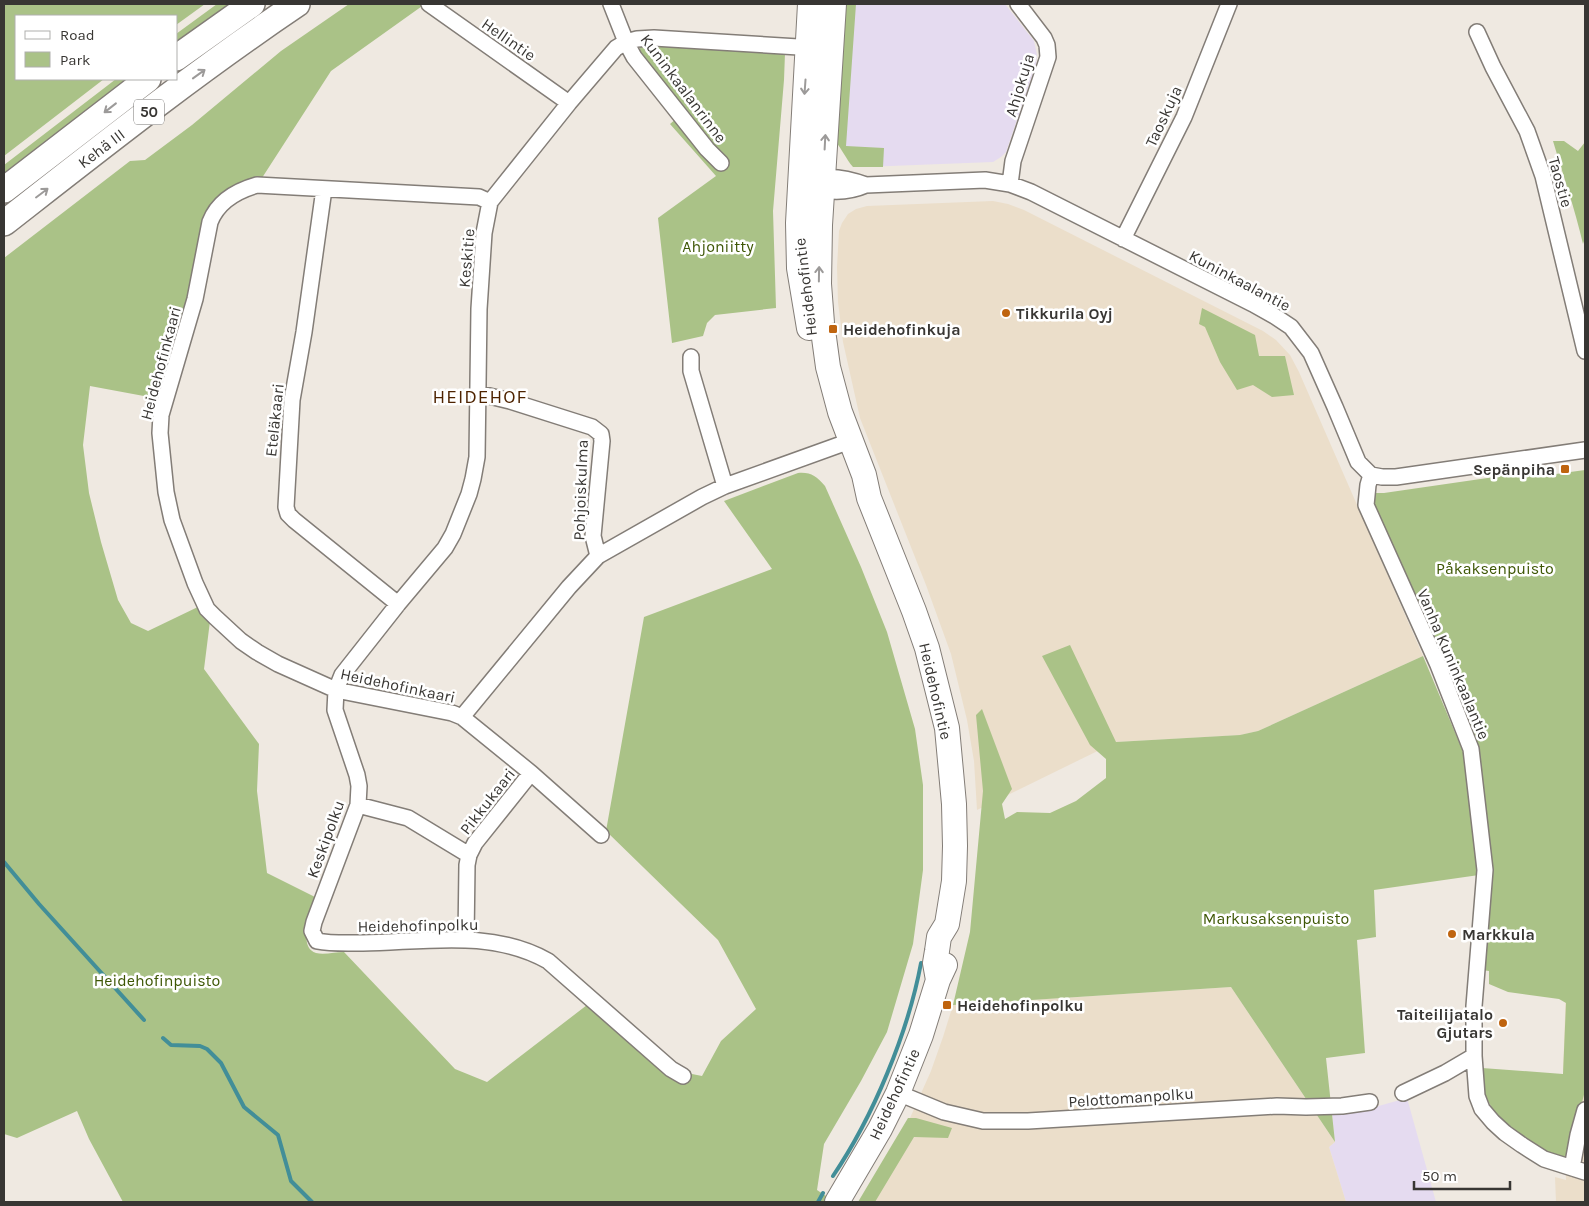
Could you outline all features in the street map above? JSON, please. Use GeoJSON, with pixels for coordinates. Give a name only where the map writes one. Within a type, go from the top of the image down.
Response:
{"type":"FeatureCollection","features":[{"type":"Feature","properties":{"kind":"highway"},"geometry":{"type":"LineString","coordinates":[[178,57],[252,4]]}},
{"type":"Feature","properties":{"kind":"highway","name":"Kehä III"},"geometry":{"type":"LineString","coordinates":[[4,224],[194,77],[297,4]]}},
{"type":"Feature","properties":{"kind":"highway","name":"Kehä III"},"geometry":{"type":"LineString","coordinates":[[4,190],[147,80]]}},
{"type":"Feature","properties":{"kind":"main road","name":"Heidehofintie"},"geometry":{"type":"LineString","coordinates":[[810,4],[798,223],[800,268],[818,382],[845,443],[864,475],[868,498],[927,648],[947,728],[954,804],[955,846],[954,881],[947,924],[939,937],[936,951],[935,963],[938,980],[921,1035],[898,1093],[880,1129],[837,1202]]}},
{"type":"Feature","properties":{"kind":"main road","name":"Heidehofintie"},"geometry":{"type":"LineString","coordinates":[[834,4],[820,225],[819,284],[828,368],[840,412],[845,443]]}},
{"type":"Feature","properties":{"kind":"street","name":"Hellintie"},"geometry":{"type":"LineString","coordinates":[[429,4],[568,103]]}},
{"type":"Feature","properties":{"kind":"street","name":"Kuninkaalanrinne"},"geometry":{"type":"LineString","coordinates":[[611,4],[634,57],[707,150],[721,163]]}},
{"type":"Feature","properties":{"kind":"street","name":"Ahjokuja"},"geometry":{"type":"LineString","coordinates":[[1010,184],[1013,161],[1048,57],[1047,44],[1044,38],[1018,4]]}},
{"type":"Feature","properties":{"kind":"street","name":"Taoskuja"},"geometry":{"type":"LineString","coordinates":[[1123,239],[1184,117],[1228,4]]}},
{"type":"Feature","properties":{"kind":"street","name":"Taostie"},"geometry":{"type":"LineString","coordinates":[[1477,32],[1527,131],[1543,176],[1585,352]]}},
{"type":"Feature","properties":{"kind":"street"},"geometry":{"type":"LineString","coordinates":[[626,42],[654,38],[831,48]]}},
{"type":"Feature","properties":{"kind":"street","name":"Keskitie"},"geometry":{"type":"LineString","coordinates":[[336,690],[342,675],[445,548],[460,517],[473,479],[477,457],[479,308],[484,233],[490,202],[568,103],[616,48],[626,42]]}},
{"type":"Feature","properties":{"kind":"street","name":"Kuninkaalantie"},"geometry":{"type":"LineString","coordinates":[[800,183],[823,184],[853,190],[866,185],[985,180],[1010,184],[1032,192],[1253,304],[1291,327],[1310,353],[1358,462],[1371,475]]}},
{"type":"Feature","properties":{"kind":"street","name":"Heidehofinkaari"},"geometry":{"type":"LineString","coordinates":[[490,202],[478,197],[257,185],[239,190],[218,207],[210,222],[195,298],[161,415],[160,433],[166,492],[172,520],[195,583],[207,609],[214,618],[241,641],[278,664],[336,690],[452,714],[462,718],[532,773],[601,834]]}},
{"type":"Feature","properties":{"kind":"street","name":"Eteläkaari"},"geometry":{"type":"LineString","coordinates":[[324,189],[304,332],[292,400],[286,507],[288,514],[294,520],[398,604]]}},
{"type":"Feature","properties":{"kind":"street"},"geometry":{"type":"LineString","coordinates":[[690,357],[691,371],[725,486]]}},
{"type":"Feature","properties":{"kind":"street","name":"Pohjoiskulma"},"geometry":{"type":"LineString","coordinates":[[462,718],[569,587],[598,556],[594,536],[601,434],[592,427],[478,393]]}},
{"type":"Feature","properties":{"kind":"street"},"geometry":{"type":"LineString","coordinates":[[598,556],[694,501],[725,486],[845,443]]}},
{"type":"Feature","properties":{"kind":"street"},"geometry":{"type":"LineString","coordinates":[[1371,475],[1396,477],[1585,450]]}},
{"type":"Feature","properties":{"kind":"street","name":"Vanha Kuninkaalantie"},"geometry":{"type":"LineString","coordinates":[[1371,475],[1366,505],[1438,665],[1471,749],[1485,870],[1474,1006],[1474,1056],[1477,1096],[1482,1109],[1504,1133],[1544,1159],[1579,1170]]}},
{"type":"Feature","properties":{"kind":"street","name":"Keskipolku"},"geometry":{"type":"LineString","coordinates":[[317,941],[312,931],[314,922],[358,806],[359,786],[357,775],[335,710],[336,690]]}},
{"type":"Feature","properties":{"kind":"street","name":"Pikkukaari"},"geometry":{"type":"LineString","coordinates":[[466,940],[469,855],[475,843],[532,773]]}},
{"type":"Feature","properties":{"kind":"street"},"geometry":{"type":"LineString","coordinates":[[358,806],[408,818],[469,855]]}},
{"type":"Feature","properties":{"kind":"street","name":"Heidehofinpolku"},"geometry":{"type":"LineString","coordinates":[[317,941],[328,943],[386,943],[466,940],[516,947],[536,954],[564,973],[671,1069],[682,1076]]}},
{"type":"Feature","properties":{"kind":"street"},"geometry":{"type":"LineString","coordinates":[[1403,1093],[1445,1073],[1474,1056]]}},
{"type":"Feature","properties":{"kind":"street","name":"Pelottomanpolku"},"geometry":{"type":"LineString","coordinates":[[898,1093],[944,1112],[982,1121],[1028,1121],[1268,1107],[1333,1106],[1370,1102]]}},
{"type":"Feature","properties":{"kind":"street"},"geometry":{"type":"LineString","coordinates":[[1579,1170],[1578,1135],[1585,1110]]}},
{"type":"Feature","properties":{"kind":"shaded area"},"geometry":{"type":"Polygon","coordinates":[[[853,4],[1005,4],[1034,41],[1037,55],[1036,64],[1006,152],[1001,157],[993,162],[864,167],[854,164],[844,148],[853,4]]]}},
{"type":"Feature","properties":{"kind":"shaded area"},"geometry":{"type":"Polygon","coordinates":[[[993,201],[1024,210],[1263,331],[1276,340],[1290,355],[1299,372],[1423,656],[1258,731],[1241,735],[1116,742],[977,810],[974,761],[967,720],[951,654],[860,418],[843,342],[838,302],[837,267],[839,231],[848,214],[856,209],[867,206],[993,201]]]}},
{"type":"Feature","properties":{"kind":"shaded area"},"geometry":{"type":"Polygon","coordinates":[[[1585,959],[1585,1202],[1556,1202],[1555,1177],[1566,1180],[1563,1074],[1566,986],[1585,959]]]}},
{"type":"Feature","properties":{"kind":"shaded area"},"geometry":{"type":"Polygon","coordinates":[[[1231,987],[1335,1142],[1329,1147],[1346,1202],[862,1202],[910,1118],[931,1071],[953,1005],[1231,987]]]}},
{"type":"Feature","properties":{"kind":"shaded area"},"geometry":{"type":"Polygon","coordinates":[[[1407,1098],[1436,1202],[1346,1202],[1329,1147],[1335,1142],[1332,1113],[1368,1109],[1407,1098]]]}},
{"type":"Feature","properties":{"kind":"green space"},"geometry":{"type":"Polygon","coordinates":[[[4,4],[205,4],[178,24],[178,15],[15,15],[15,80],[103,80],[4,156],[4,4]]]}},
{"type":"Feature","properties":{"kind":"green space"},"geometry":{"type":"Polygon","coordinates":[[[217,4],[235,4],[178,45],[178,33],[217,4]]]}},
{"type":"Feature","properties":{"kind":"green space","name":"Heidehofinpuisto"},"geometry":{"type":"Polygon","coordinates":[[[349,4],[425,4],[331,71],[260,181],[226,193],[160,399],[90,386],[83,445],[89,493],[118,600],[131,623],[148,631],[202,605],[210,621],[204,669],[259,744],[257,791],[267,873],[317,898],[306,936],[310,949],[319,954],[344,952],[455,1069],[487,1082],[587,1005],[683,1070],[702,1076],[721,1041],[756,1009],[718,940],[606,831],[644,617],[772,569],[724,501],[798,473],[813,475],[819,480],[825,486],[887,632],[915,729],[923,785],[923,870],[913,944],[887,1032],[824,1144],[817,1190],[829,1198],[826,1202],[123,1202],[89,1139],[77,1111],[17,1138],[4,1134],[4,258],[130,161],[145,160],[192,125],[281,51],[349,4]]]}},
{"type":"Feature","properties":{"kind":"green space"},"geometry":{"type":"Polygon","coordinates":[[[843,4],[856,4],[846,146],[884,148],[883,167],[853,167],[835,141],[843,4]]]}},
{"type":"Feature","properties":{"kind":"green space","name":"Ahjoniitty"},"geometry":{"type":"Polygon","coordinates":[[[644,44],[785,53],[773,211],[776,308],[715,315],[707,323],[703,336],[672,343],[658,218],[716,176],[670,124],[684,112],[639,54],[640,47],[644,44]]]}},
{"type":"Feature","properties":{"kind":"green space"},"geometry":{"type":"Polygon","coordinates":[[[115,80],[132,80],[4,180],[4,165],[115,80]]]}},
{"type":"Feature","properties":{"kind":"green space"},"geometry":{"type":"Polygon","coordinates":[[[1553,141],[1564,141],[1578,151],[1585,142],[1585,238],[1583,244],[1573,205],[1553,141]]]}},
{"type":"Feature","properties":{"kind":"green space"},"geometry":{"type":"Polygon","coordinates":[[[1202,308],[1255,335],[1259,356],[1285,356],[1294,395],[1272,397],[1253,385],[1237,390],[1220,362],[1205,327],[1199,324],[1202,308]]]}},
{"type":"Feature","properties":{"kind":"green space","name":"Påkaksenpuisto"},"geometry":{"type":"Polygon","coordinates":[[[1585,470],[1585,1091],[1570,1148],[1566,1154],[1566,1162],[1529,1142],[1508,1126],[1498,1117],[1484,1092],[1482,1068],[1563,1074],[1566,1003],[1559,999],[1508,992],[1489,984],[1489,971],[1482,970],[1477,772],[1369,505],[1372,493],[1384,493],[1515,474],[1541,476],[1585,470]]]}},
{"type":"Feature","properties":{"kind":"green space","name":"Markusaksenpuisto"},"geometry":{"type":"Polygon","coordinates":[[[1070,645],[1116,742],[1240,735],[1258,731],[1423,656],[1464,754],[1479,875],[1374,890],[1376,937],[1357,940],[1365,1053],[1326,1058],[1335,1142],[1231,987],[953,1005],[970,932],[983,791],[976,715],[982,709],[1012,789],[1002,804],[1005,819],[1017,812],[1050,813],[1076,801],[1106,778],[1106,759],[1090,745],[1042,656],[1070,645]]]}},
{"type":"Feature","properties":{"kind":"green space"},"geometry":{"type":"Polygon","coordinates":[[[908,1118],[916,1118],[952,1128],[948,1138],[914,1137],[875,1202],[858,1202],[908,1118]]]}},
{"type":"Feature","properties":{"kind":"waterway"},"geometry":{"type":"LineString","coordinates":[[4,862],[39,904],[144,1020]]}},
{"type":"Feature","properties":{"kind":"waterway"},"geometry":{"type":"LineString","coordinates":[[833,1176],[862,1128],[887,1074],[907,1018],[921,963]]}},
{"type":"Feature","properties":{"kind":"waterway"},"geometry":{"type":"LineString","coordinates":[[163,1038],[171,1045],[200,1046],[207,1049],[221,1063],[244,1107],[278,1135],[291,1181],[312,1202]]}},
{"type":"Feature","properties":{"kind":"waterway"},"geometry":{"type":"LineString","coordinates":[[818,1202],[823,1193]]}},
{"type":"Feature","properties":{"kind":"place","name":"Tikkurila Oyj"},"geometry":{"type":"Point","coordinates":[1006,313]}},
{"type":"Feature","properties":{"kind":"place","name":"Heidehofinkuja"},"geometry":{"type":"Point","coordinates":[833,329]}},
{"type":"Feature","properties":{"kind":"place","name":"Sepänpiha"},"geometry":{"type":"Point","coordinates":[1565,469]}},
{"type":"Feature","properties":{"kind":"place","name":"Markkula"},"geometry":{"type":"Point","coordinates":[1452,934]}},
{"type":"Feature","properties":{"kind":"place","name":"Heidehofinpolku"},"geometry":{"type":"Point","coordinates":[947,1005]}},
{"type":"Feature","properties":{"kind":"place","name":"Taiteilijatalo Gjutars"},"geometry":{"type":"Point","coordinates":[1503,1023]}},
{"type":"Feature","properties":{"kind":"district","name":"HEIDEHOF"},"geometry":{"type":"Point","coordinates":[480,396]}}]}
